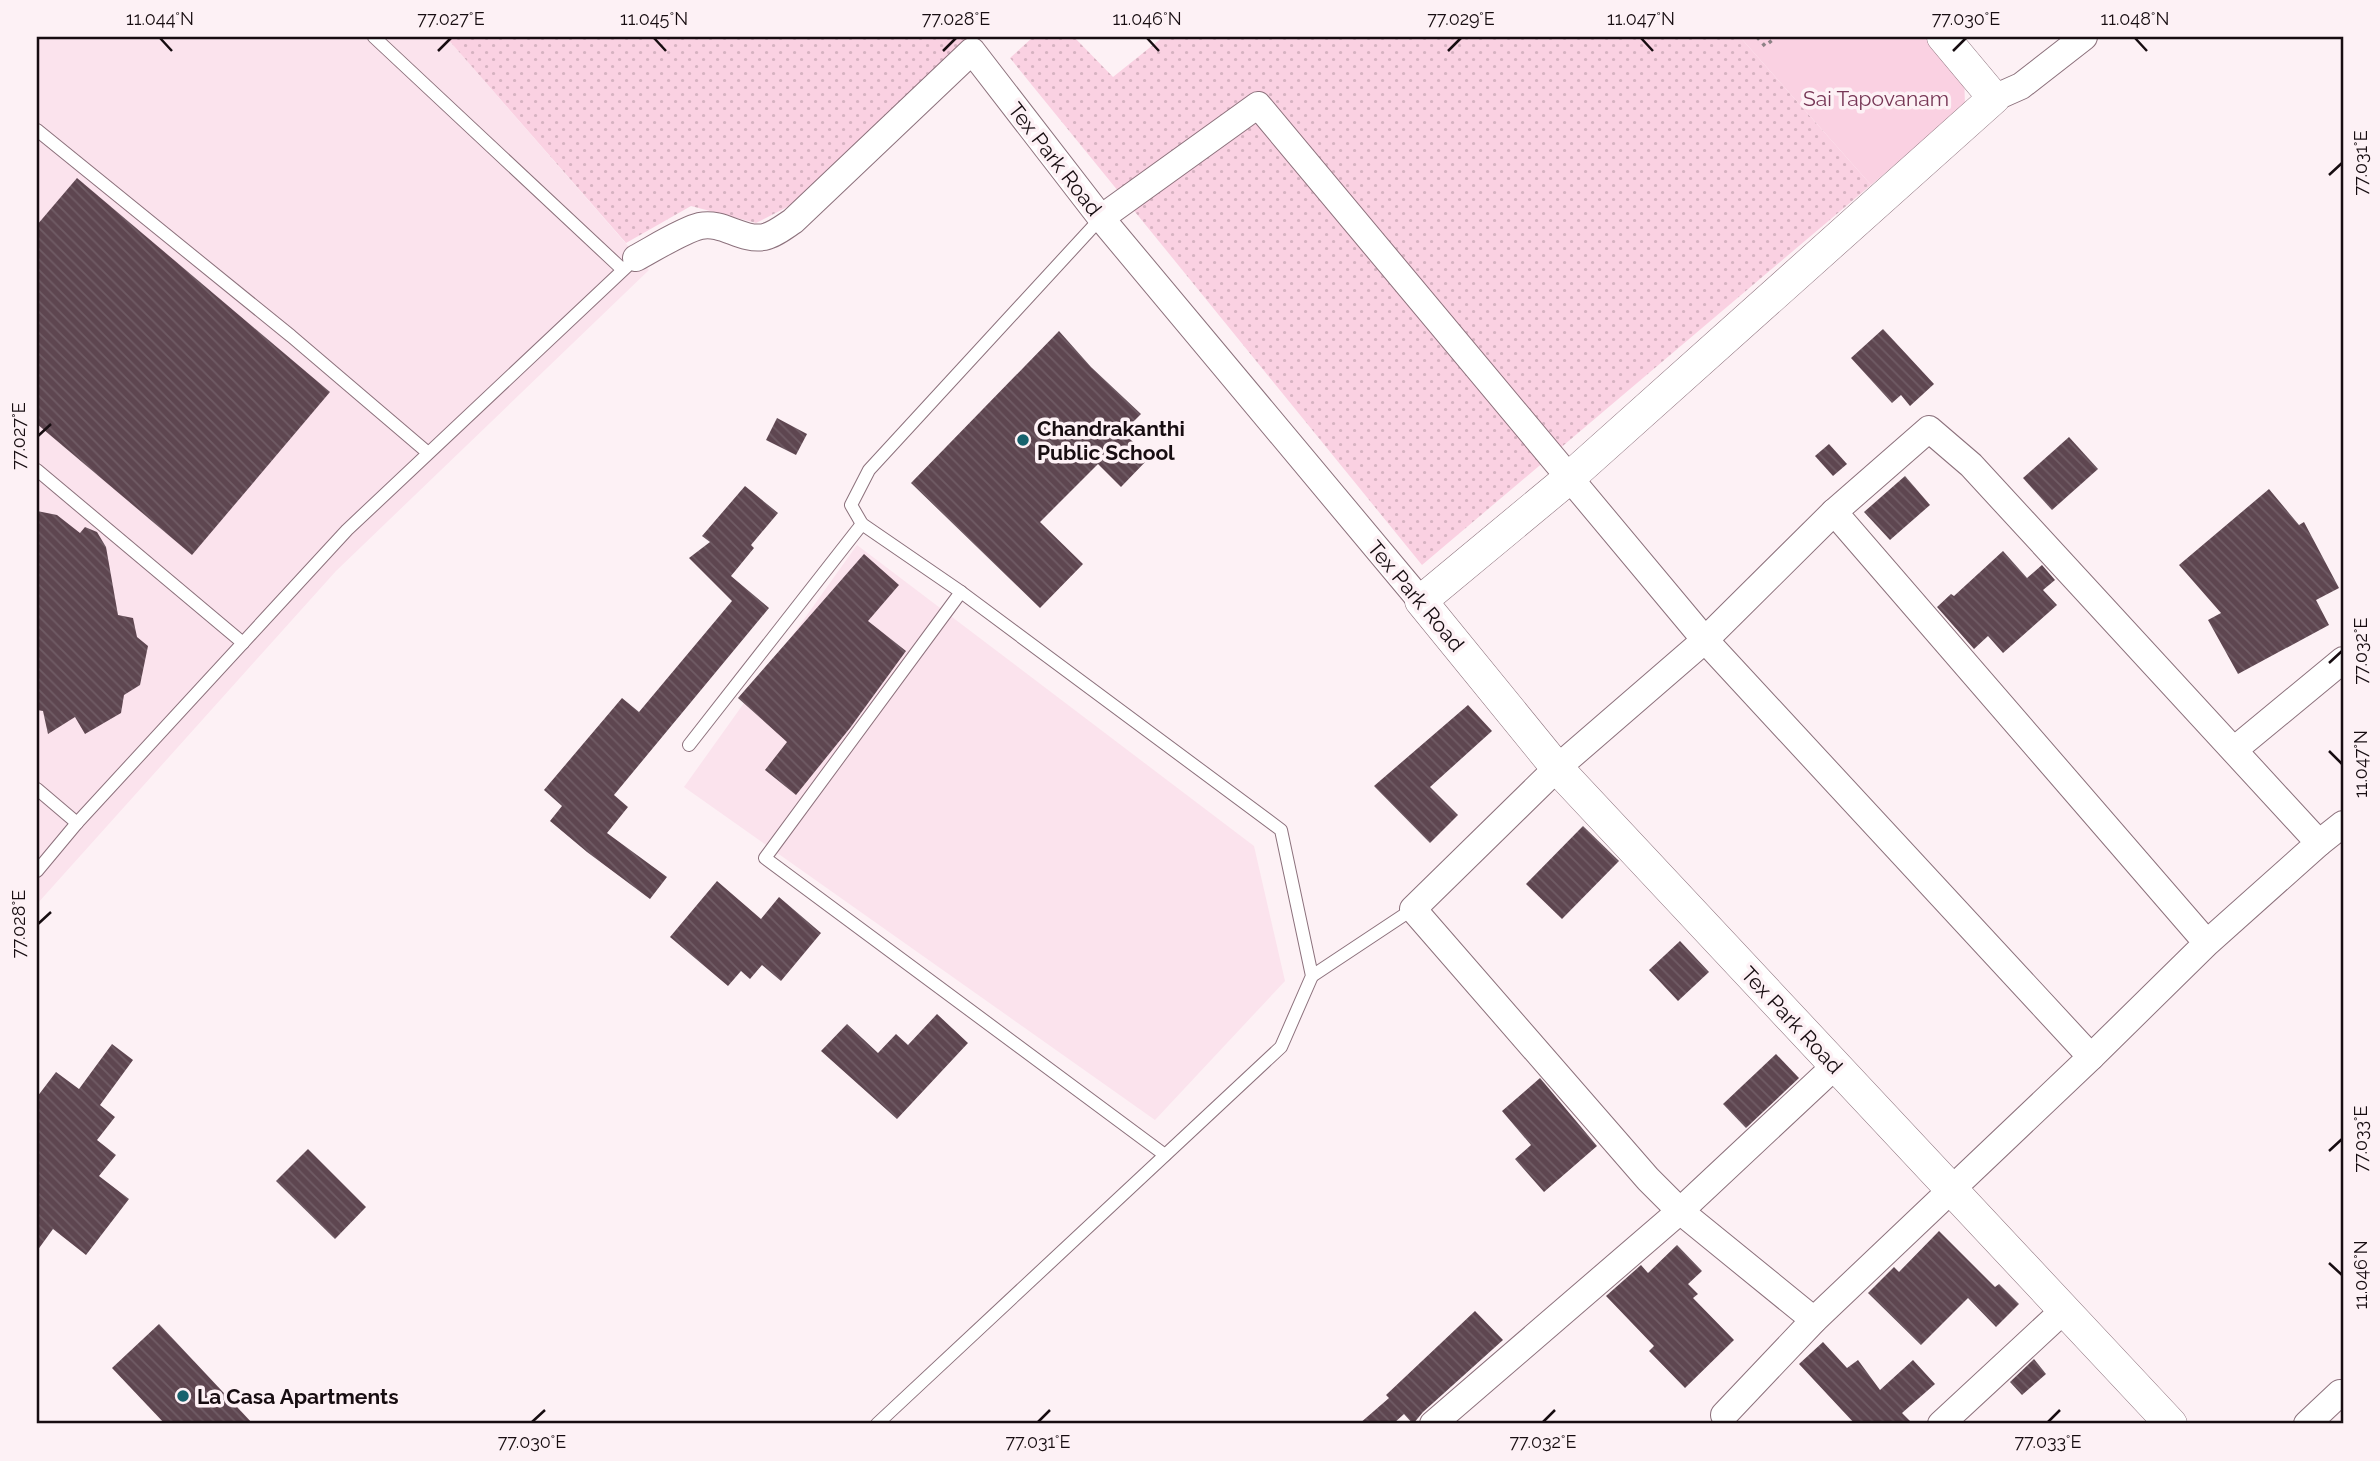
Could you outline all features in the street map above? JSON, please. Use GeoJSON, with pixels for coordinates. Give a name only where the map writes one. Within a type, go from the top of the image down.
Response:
{"type":"FeatureCollection","features":[{"type":"Feature","properties":{"kind":"street"},"geometry":{"type":"LineString","coordinates":[[1943,37],[1994,98]]}},
{"type":"Feature","properties":{"kind":"street"},"geometry":{"type":"LineString","coordinates":[[1421,601],[1568,479],[1994,98],[2021,86],[2084,37]]}},
{"type":"Feature","properties":{"kind":"street","name":"Tex Park Road"},"geometry":{"type":"LineString","coordinates":[[629,264],[698,226],[711,225],[752,238],[780,230],[793,221],[980,44],[1101,218],[1557,768],[2171,1424]]}},
{"type":"Feature","properties":{"kind":"street"},"geometry":{"type":"LineString","coordinates":[[1101,218],[1258,105],[1705,640],[2091,1057]]}},
{"type":"Feature","properties":{"kind":"street"},"geometry":{"type":"LineString","coordinates":[[1814,1320],[1680,1210],[1648,1179],[1413,909],[1557,768],[1705,640],[1833,512],[1929,429],[1971,465],[2319,843]]}},
{"type":"Feature","properties":{"kind":"street"},"geometry":{"type":"LineString","coordinates":[[1833,512],[2207,943]]}},
{"type":"Feature","properties":{"kind":"street"},"geometry":{"type":"LineString","coordinates":[[2234,750],[2343,660]]}},
{"type":"Feature","properties":{"kind":"street"},"geometry":{"type":"LineString","coordinates":[[1724,1415],[1814,1320],[2207,943],[2343,824]]}},
{"type":"Feature","properties":{"kind":"street"},"geometry":{"type":"LineString","coordinates":[[1433,1424],[1680,1210],[1835,1066]]}},
{"type":"Feature","properties":{"kind":"street"},"geometry":{"type":"LineString","coordinates":[[1944,1423],[2064,1310]]}},
{"type":"Feature","properties":{"kind":"street"},"geometry":{"type":"LineString","coordinates":[[2307,1424],[2342,1393]]}},
{"type":"Feature","properties":{"kind":"lane"},"geometry":{"type":"LineString","coordinates":[[37,870],[77,823],[347,530],[629,264],[374,37]]}},
{"type":"Feature","properties":{"kind":"lane"},"geometry":{"type":"LineString","coordinates":[[37,130],[291,336],[427,453]]}},
{"type":"Feature","properties":{"kind":"lane"},"geometry":{"type":"LineString","coordinates":[[1101,218],[869,470],[851,505],[862,524],[961,592],[1281,830],[1312,976]]}},
{"type":"Feature","properties":{"kind":"lane"},"geometry":{"type":"LineString","coordinates":[[37,470],[243,643]]}},
{"type":"Feature","properties":{"kind":"lane"},"geometry":{"type":"LineString","coordinates":[[689,745],[862,524]]}},
{"type":"Feature","properties":{"kind":"lane"},"geometry":{"type":"LineString","coordinates":[[961,592],[765,858],[1164,1156]]}},
{"type":"Feature","properties":{"kind":"lane"},"geometry":{"type":"LineString","coordinates":[[37,789],[77,823]]}},
{"type":"Feature","properties":{"kind":"lane"},"geometry":{"type":"LineString","coordinates":[[877,1424],[1281,1046],[1312,976],[1413,909]]}},
{"type":"Feature","properties":{"kind":"path"},"geometry":{"type":"LineString","coordinates":[[1757,37],[1765,46],[1776,37]]}},
{"type":"Feature","properties":{"kind":"shaded area"},"geometry":{"type":"Polygon","coordinates":[[[37,37],[446,37],[649,270],[336,571],[37,904],[37,37]]]}},
{"type":"Feature","properties":{"kind":"shaded area"},"geometry":{"type":"Polygon","coordinates":[[[857,545],[1254,846],[1285,981],[1155,1120],[684,787],[857,545]]]}},
{"type":"Feature","properties":{"kind":"green space"},"geometry":{"type":"Polygon","coordinates":[[[446,37],[971,37],[793,204],[756,223],[691,206],[626,243],[446,37]]]}},
{"type":"Feature","properties":{"kind":"green space"},"geometry":{"type":"Polygon","coordinates":[[[1033,37],[1074,37],[1113,77],[1163,37],[1740,37],[1871,185],[1422,565],[1010,58],[1033,37]]]}},
{"type":"Feature","properties":{"kind":"green space","name":"Sai Tapovanam"},"geometry":{"type":"Polygon","coordinates":[[[1740,37],[1933,37],[1964,74],[1965,105],[1871,185],[1740,37]]]}},
{"type":"Feature","properties":{"kind":"building"},"geometry":{"type":"Polygon","coordinates":[[[77,178],[330,392],[192,555],[37,424],[37,225],[77,178]]]}},
{"type":"Feature","properties":{"kind":"building"},"geometry":{"type":"Polygon","coordinates":[[[1883,329],[1934,384],[1910,406],[1901,395],[1892,403],[1851,358],[1883,329]]]}},
{"type":"Feature","properties":{"kind":"building","name":"Chandrakanthi Public School"},"geometry":{"type":"Polygon","coordinates":[[[1059,331],[1091,367],[1141,414],[1123,432],[1149,458],[1121,487],[1098,464],[1040,522],[1083,564],[1040,608],[911,483],[1059,331]]]}},
{"type":"Feature","properties":{"kind":"building"},"geometry":{"type":"Polygon","coordinates":[[[777,418],[807,434],[796,455],[766,440],[777,418]]]}},
{"type":"Feature","properties":{"kind":"building"},"geometry":{"type":"Polygon","coordinates":[[[2069,437],[2098,469],[2052,510],[2023,478],[2069,437]]]}},
{"type":"Feature","properties":{"kind":"building"},"geometry":{"type":"Polygon","coordinates":[[[1829,444],[1847,464],[1833,476],[1815,456],[1829,444]]]}},
{"type":"Feature","properties":{"kind":"building"},"geometry":{"type":"Polygon","coordinates":[[[1905,476],[1930,505],[1890,540],[1864,512],[1905,476]]]}},
{"type":"Feature","properties":{"kind":"building"},"geometry":{"type":"Polygon","coordinates":[[[745,486],[778,513],[751,545],[754,548],[731,576],[769,608],[614,795],[628,807],[607,833],[667,877],[650,899],[550,821],[562,806],[544,790],[622,698],[639,712],[732,601],[689,558],[710,542],[702,536],[745,486]]]}},
{"type":"Feature","properties":{"kind":"building"},"geometry":{"type":"Polygon","coordinates":[[[2269,489],[2299,525],[2304,522],[2339,588],[2316,600],[2329,625],[2238,674],[2208,620],[2221,613],[2179,565],[2269,489]]]}},
{"type":"Feature","properties":{"kind":"building"},"geometry":{"type":"Polygon","coordinates":[[[37,511],[57,515],[80,533],[85,527],[97,532],[106,547],[118,615],[133,618],[137,637],[148,646],[140,685],[124,695],[121,713],[85,734],[75,717],[48,734],[43,711],[37,710],[37,511]]]}},
{"type":"Feature","properties":{"kind":"building"},"geometry":{"type":"Polygon","coordinates":[[[2003,551],[2027,578],[2042,565],[2055,580],[2043,590],[2057,605],[2003,653],[1988,636],[1974,649],[1937,607],[1951,594],[1954,596],[2003,551]]]}},
{"type":"Feature","properties":{"kind":"building"},"geometry":{"type":"Polygon","coordinates":[[[864,554],[899,585],[868,621],[906,651],[850,728],[796,795],[765,770],[787,742],[738,698],[864,554]]]}},
{"type":"Feature","properties":{"kind":"building"},"geometry":{"type":"Polygon","coordinates":[[[1468,705],[1492,731],[1430,787],[1458,815],[1430,843],[1374,786],[1468,705]]]}},
{"type":"Feature","properties":{"kind":"building"},"geometry":{"type":"Polygon","coordinates":[[[1583,826],[1619,861],[1562,919],[1526,884],[1583,826]]]}},
{"type":"Feature","properties":{"kind":"building"},"geometry":{"type":"Polygon","coordinates":[[[717,881],[761,919],[779,897],[821,933],[781,981],[762,965],[750,979],[741,971],[728,986],[670,937],[717,881]]]}},
{"type":"Feature","properties":{"kind":"building"},"geometry":{"type":"Polygon","coordinates":[[[1680,941],[1709,972],[1678,1001],[1649,970],[1680,941]]]}},
{"type":"Feature","properties":{"kind":"building"},"geometry":{"type":"Polygon","coordinates":[[[937,1014],[968,1043],[897,1119],[821,1051],[847,1024],[878,1053],[896,1034],[908,1045],[937,1014]]]}},
{"type":"Feature","properties":{"kind":"building"},"geometry":{"type":"Polygon","coordinates":[[[112,1044],[133,1060],[100,1105],[115,1117],[97,1140],[116,1155],[99,1176],[129,1199],[86,1255],[53,1229],[37,1251],[37,1097],[56,1072],[79,1089],[112,1044]]]}},
{"type":"Feature","properties":{"kind":"building"},"geometry":{"type":"Polygon","coordinates":[[[1776,1054],[1799,1078],[1746,1128],[1723,1104],[1776,1054]]]}},
{"type":"Feature","properties":{"kind":"building"},"geometry":{"type":"Polygon","coordinates":[[[1540,1078],[1597,1146],[1544,1192],[1515,1159],[1531,1145],[1502,1111],[1540,1078]]]}},
{"type":"Feature","properties":{"kind":"building"},"geometry":{"type":"Polygon","coordinates":[[[308,1149],[366,1207],[335,1239],[276,1181],[308,1149]]]}},
{"type":"Feature","properties":{"kind":"building"},"geometry":{"type":"Polygon","coordinates":[[[1939,1231],[1995,1287],[1999,1284],[2019,1304],[1996,1327],[1968,1298],[1921,1345],[1868,1293],[1894,1267],[1899,1272],[1939,1231]]]}},
{"type":"Feature","properties":{"kind":"building"},"geometry":{"type":"Polygon","coordinates":[[[1677,1245],[1702,1271],[1688,1284],[1698,1294],[1693,1298],[1734,1340],[1685,1388],[1649,1351],[1654,1346],[1606,1296],[1641,1265],[1648,1273],[1677,1245]]]}},
{"type":"Feature","properties":{"kind":"building"},"geometry":{"type":"Polygon","coordinates":[[[1475,1311],[1503,1340],[1413,1424],[1404,1414],[1393,1424],[1359,1424],[1389,1398],[1386,1395],[1475,1311]]]}},
{"type":"Feature","properties":{"kind":"building","name":"La Casa Apartments"},"geometry":{"type":"Polygon","coordinates":[[[159,1324],[253,1424],[165,1424],[112,1368],[159,1324]]]}},
{"type":"Feature","properties":{"kind":"building"},"geometry":{"type":"Polygon","coordinates":[[[1823,1342],[1847,1368],[1858,1360],[1880,1390],[1913,1360],[1935,1384],[1902,1413],[1913,1424],[1855,1424],[1799,1364],[1823,1342]]]}},
{"type":"Feature","properties":{"kind":"building"},"geometry":{"type":"Polygon","coordinates":[[[2034,1359],[2046,1374],[2022,1395],[2010,1382],[2034,1359]]]}},
{"type":"Feature","properties":{"kind":"place","name":"Chandrakanthi Public School"},"geometry":{"type":"Point","coordinates":[1023,440]}},
{"type":"Feature","properties":{"kind":"place","name":"La Casa Apartments"},"geometry":{"type":"Point","coordinates":[183,1396]}}]}
